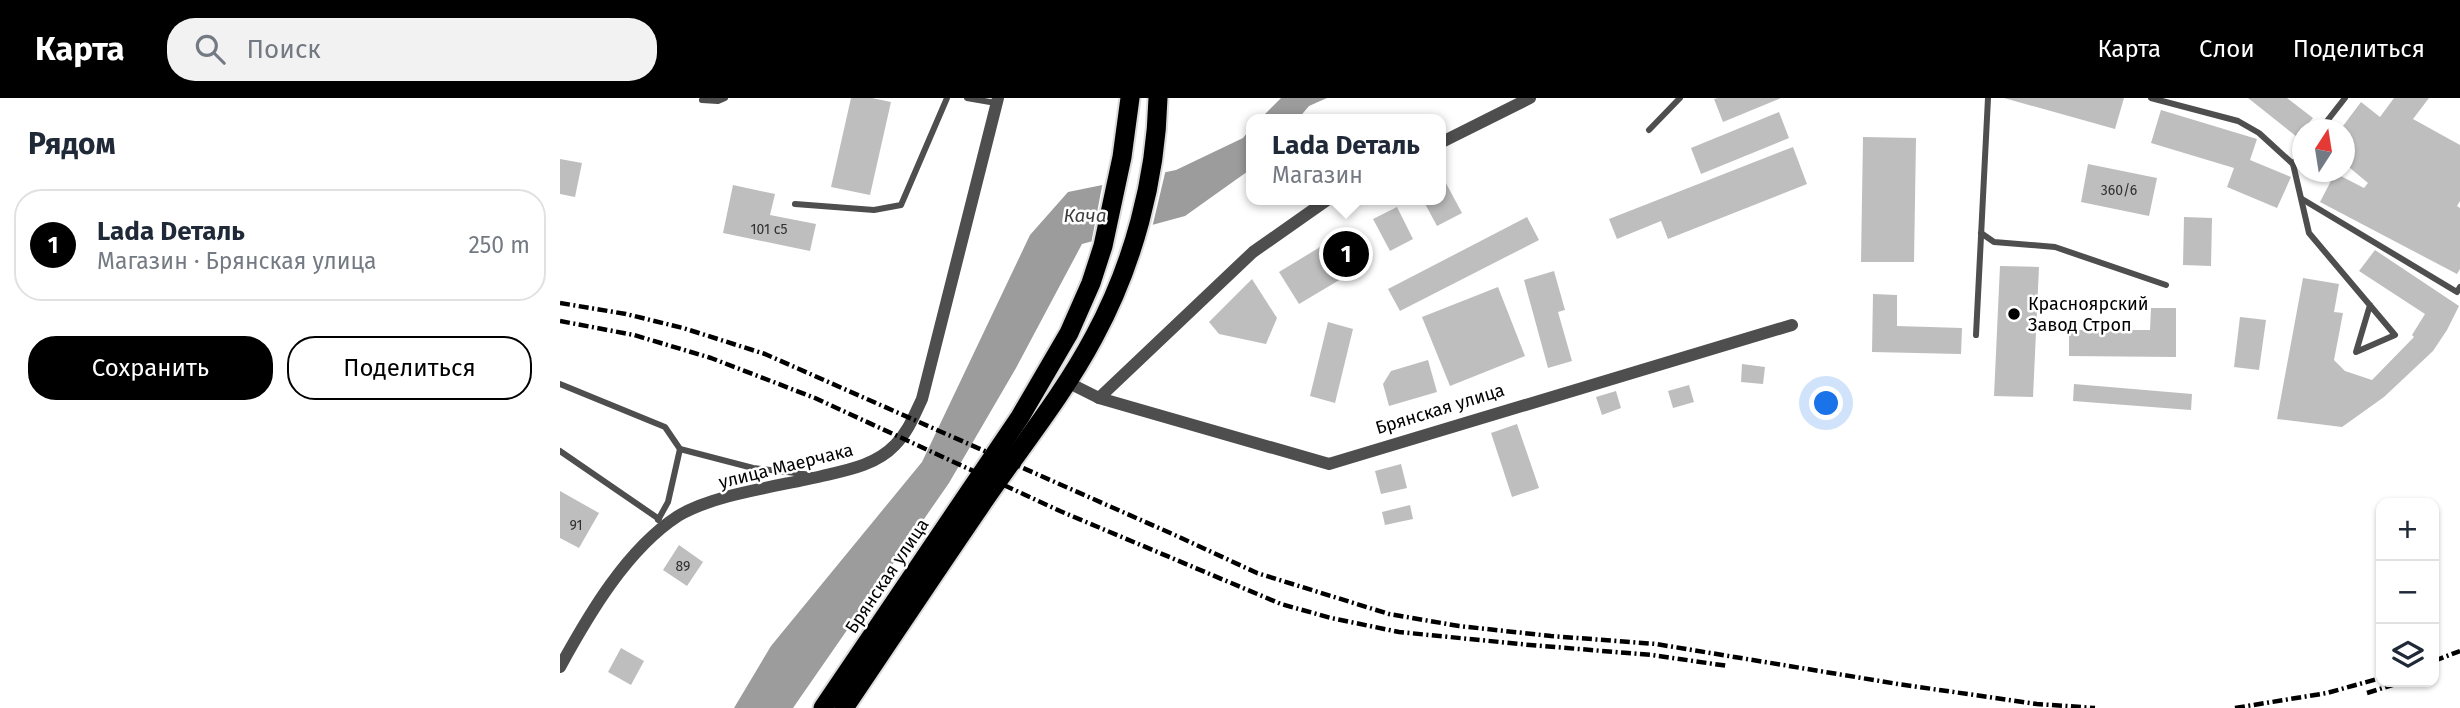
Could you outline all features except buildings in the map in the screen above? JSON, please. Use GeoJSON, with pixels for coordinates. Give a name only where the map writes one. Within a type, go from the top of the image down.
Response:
{"type":"FeatureCollection","features":[{"type":"Feature","properties":{"kind":"highway","name":"Брянская улица"},"geometry":{"type":"LineString","coordinates":[[823,708],[971,491],[1044,378],[1069,332],[1091,283],[1103,246],[1129,120],[1130,98]]}},
{"type":"Feature","properties":{"kind":"highway"},"geometry":{"type":"LineString","coordinates":[[844,708],[981,504],[1067,382],[1094,337],[1132,251],[1153,162],[1158,98]]}},
{"type":"Feature","properties":{"kind":"street"},"geometry":{"type":"LineString","coordinates":[[1446,139],[1530,98]]}},
{"type":"Feature","properties":{"kind":"street","name":"улица Маерчака"},"geometry":{"type":"LineString","coordinates":[[560,667],[608,589],[652,537],[680,515],[728,497],[860,467],[894,446],[907,431],[922,399],[997,100]]}},
{"type":"Feature","properties":{"kind":"street"},"geometry":{"type":"LineString","coordinates":[[1099,398],[1253,252],[1320,205]]}},
{"type":"Feature","properties":{"kind":"street","name":"Брянская улица"},"geometry":{"type":"LineString","coordinates":[[1067,382],[1099,398],[1329,464],[1792,325]]}},
{"type":"Feature","properties":{"kind":"lane"},"geometry":{"type":"LineString","coordinates":[[702,100],[718,101],[725,98]]}},
{"type":"Feature","properties":{"kind":"lane"},"geometry":{"type":"LineString","coordinates":[[795,204],[874,210],[901,205],[947,98]]}},
{"type":"Feature","properties":{"kind":"lane"},"geometry":{"type":"LineString","coordinates":[[967,98],[997,100]]}},
{"type":"Feature","properties":{"kind":"lane"},"geometry":{"type":"LineString","coordinates":[[1650,130],[1680,98]]}},
{"type":"Feature","properties":{"kind":"lane"},"geometry":{"type":"LineString","coordinates":[[1976,335],[1988,98]]}},
{"type":"Feature","properties":{"kind":"lane"},"geometry":{"type":"LineString","coordinates":[[2151,98],[2238,121],[2259,133],[2292,163]]}},
{"type":"Feature","properties":{"kind":"lane"},"geometry":{"type":"LineString","coordinates":[[2329,119],[2345,98]]}},
{"type":"Feature","properties":{"kind":"lane"},"geometry":{"type":"LineString","coordinates":[[2298,182],[2309,233],[2370,305],[2395,335],[2356,352],[2370,305]]}},
{"type":"Feature","properties":{"kind":"lane"},"geometry":{"type":"LineString","coordinates":[[2302,199],[2457,292],[2460,287]]}},
{"type":"Feature","properties":{"kind":"lane"},"geometry":{"type":"LineString","coordinates":[[1982,233],[1994,242],[2055,247],[2166,285]]}},
{"type":"Feature","properties":{"kind":"lane"},"geometry":{"type":"LineString","coordinates":[[560,384],[665,427],[680,449],[753,468],[822,476]]}},
{"type":"Feature","properties":{"kind":"lane"},"geometry":{"type":"LineString","coordinates":[[652,537],[668,502],[680,449]]}},
{"type":"Feature","properties":{"kind":"lane"},"geometry":{"type":"LineString","coordinates":[[560,451],[659,519]]}},
{"type":"Feature","properties":{"kind":"water"},"geometry":{"type":"Polygon","coordinates":[[[1281,98],[1327,98],[1309,106],[1302,114],[1265,114],[1281,98]]]}},
{"type":"Feature","properties":{"kind":"water","name":"Кача"},"geometry":{"type":"Polygon","coordinates":[[[1246,134],[1246,173],[1185,216],[1082,244],[1016,368],[949,483],[793,708],[734,708],[771,646],[922,462],[1030,235],[1068,192],[1176,170],[1246,134]]]}},
{"type":"Feature","properties":{"kind":"pier"},"geometry":{"type":"Polygon","coordinates":[[[1166,169],[1152,228],[1091,244],[1103,181],[1166,169]]]}},
{"type":"Feature","properties":{"kind":"railway"},"geometry":{"type":"LineString","coordinates":[[560,303],[626,314],[683,328],[765,354],[1257,573],[1389,614],[1459,626],[1656,644],[1898,684],[2037,704],[2095,708]]}},
{"type":"Feature","properties":{"kind":"railway"},"geometry":{"type":"LineString","coordinates":[[560,321],[634,335],[711,358],[815,398],[1060,511],[1281,604],[1399,632],[1652,655],[1728,666]]}},
{"type":"Feature","properties":{"kind":"railway"},"geometry":{"type":"LineString","coordinates":[[2439,659],[2460,651]]}},
{"type":"Feature","properties":{"kind":"railway"},"geometry":{"type":"LineString","coordinates":[[2235,708],[2327,693],[2376,679]]}},
{"type":"Feature","properties":{"kind":"railway"},"geometry":{"type":"LineString","coordinates":[[2367,693],[2386,687]]}},
{"type":"Feature","properties":{"kind":"place","name":"Lada Dеталь"},"geometry":{"type":"Point","coordinates":[1346,254]}},
{"type":"Feature","properties":{"kind":"place","name":"Красноярский Завод Строп"},"geometry":{"type":"Point","coordinates":[2014,314]}}]}
